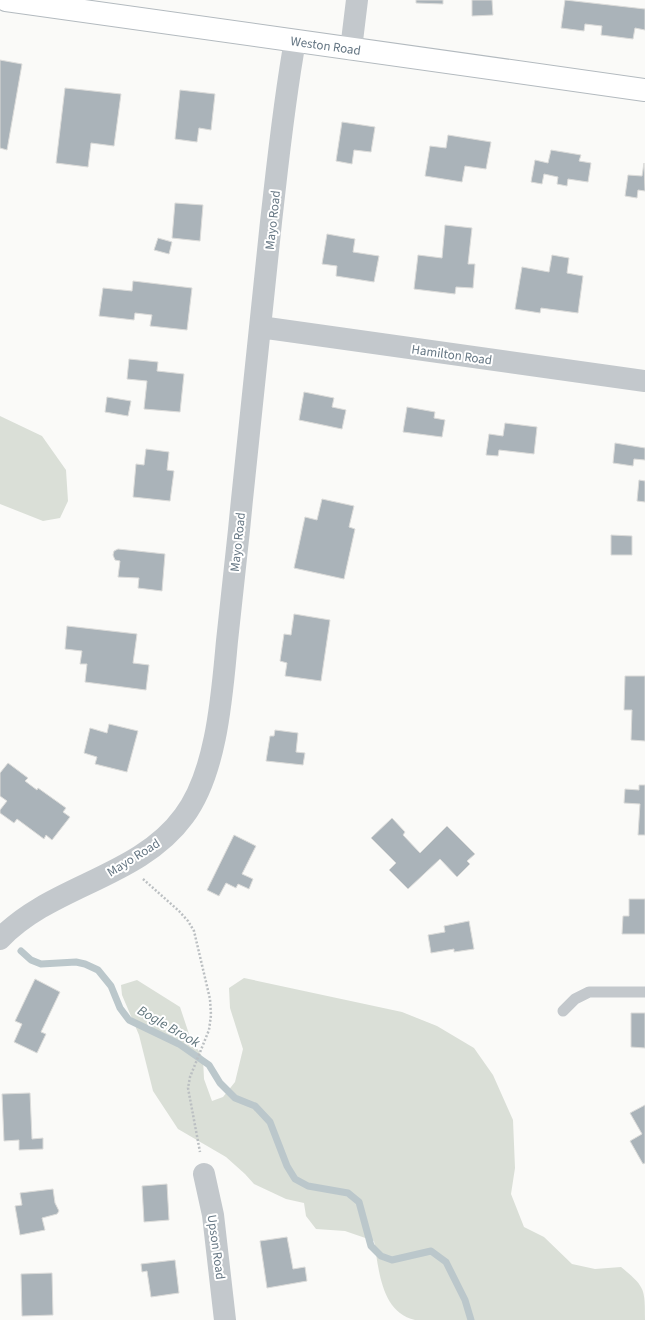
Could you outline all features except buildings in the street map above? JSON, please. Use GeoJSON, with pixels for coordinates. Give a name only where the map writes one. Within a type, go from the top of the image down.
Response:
{"type":"FeatureCollection","features":[{"type":"Feature","properties":{"kind":"main road","name":"Weston Road"},"geometry":{"type":"LineString","coordinates":[[6,0],[645,90]]}},
{"type":"Feature","properties":{"kind":"street"},"geometry":{"type":"LineString","coordinates":[[351,49],[357,0]]}},
{"type":"Feature","properties":{"kind":"street","name":"Mayo Road"},"geometry":{"type":"LineString","coordinates":[[0,939],[14,923],[37,908],[126,864],[147,851],[169,833],[184,816],[197,794],[207,765],[222,696],[260,327],[287,88],[295,41]]}},
{"type":"Feature","properties":{"kind":"street","name":"Hamilton Road"},"geometry":{"type":"LineString","coordinates":[[260,327],[645,381]]}},
{"type":"Feature","properties":{"kind":"street","name":"Upson Road"},"geometry":{"type":"LineString","coordinates":[[204,1174],[213,1215],[225,1320]]}},
{"type":"Feature","properties":{"kind":"lane"},"geometry":{"type":"LineString","coordinates":[[563,1011],[575,998],[589,992],[645,992]]}},
{"type":"Feature","properties":{"kind":"path"},"geometry":{"type":"LineString","coordinates":[[126,864],[179,911],[194,931],[210,999],[210,1023],[203,1046],[190,1077],[188,1088],[204,1174]]}},
{"type":"Feature","properties":{"kind":"shaded area"},"geometry":{"type":"Polygon","coordinates":[[[0,416],[42,436],[66,470],[68,501],[60,518],[43,521],[0,504],[0,416]]]}},
{"type":"Feature","properties":{"kind":"shaded area"},"geometry":{"type":"Polygon","coordinates":[[[244,978],[402,1012],[437,1026],[474,1048],[493,1075],[513,1120],[515,1168],[511,1194],[524,1227],[544,1237],[572,1264],[595,1269],[621,1267],[635,1279],[642,1289],[645,1301],[645,1320],[415,1320],[404,1315],[395,1308],[388,1299],[380,1277],[374,1241],[345,1231],[316,1229],[306,1216],[304,1203],[286,1199],[254,1184],[226,1157],[178,1129],[153,1091],[139,1035],[122,995],[121,985],[137,980],[180,1007],[190,1037],[203,1058],[204,1079],[212,1101],[223,1097],[235,1082],[243,1049],[230,1008],[229,988],[244,978]]]}},
{"type":"Feature","properties":{"kind":"waterway","name":"Bogle Brook"},"geometry":{"type":"LineString","coordinates":[[21,951],[31,960],[41,964],[76,962],[98,970],[111,986],[120,1008],[129,1020],[179,1044],[209,1065],[220,1083],[235,1098],[255,1106],[270,1122],[287,1166],[295,1179],[308,1186],[348,1193],[359,1202],[371,1246],[381,1256],[392,1260],[431,1251],[446,1262],[465,1300],[471,1320]]}}]}
